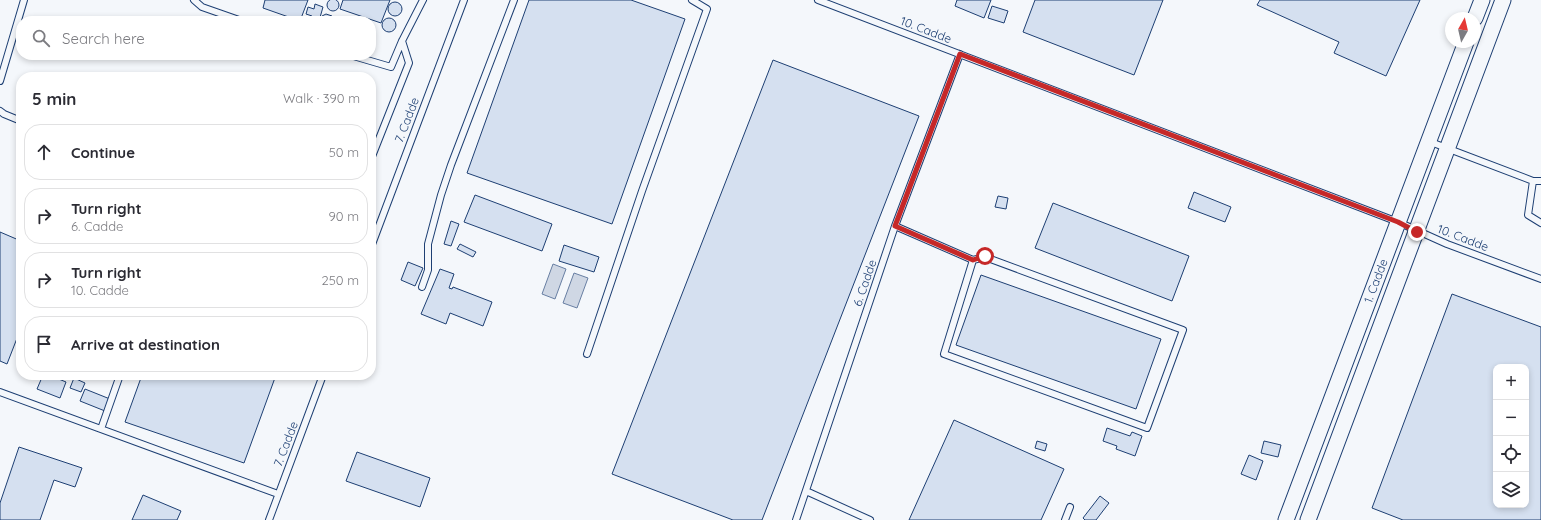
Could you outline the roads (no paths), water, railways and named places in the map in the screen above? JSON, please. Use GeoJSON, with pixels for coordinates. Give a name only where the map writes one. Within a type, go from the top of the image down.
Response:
{"type":"FeatureCollection","features":[{"type":"Feature","properties":{"kind":"street"},"geometry":{"type":"LineString","coordinates":[[1477,12],[1482,0]]}},
{"type":"Feature","properties":{"kind":"street"},"geometry":{"type":"LineString","coordinates":[[1308,520],[1503,0]]}},
{"type":"Feature","properties":{"kind":"street","name":"1. Cadde"},"geometry":{"type":"LineString","coordinates":[[1286,520],[1464,48]]}},
{"type":"Feature","properties":{"kind":"lane"},"geometry":{"type":"LineString","coordinates":[[19,16],[24,0]]}},
{"type":"Feature","properties":{"kind":"lane"},"geometry":{"type":"LineString","coordinates":[[194,0],[202,7],[228,16]]}},
{"type":"Feature","properties":{"kind":"lane"},"geometry":{"type":"LineString","coordinates":[[367,60],[391,67],[402,41],[423,0]]}},
{"type":"Feature","properties":{"kind":"lane","name":"7. Cadde"},"geometry":{"type":"LineString","coordinates":[[376,235],[464,0]]}},
{"type":"Feature","properties":{"kind":"lane"},"geometry":{"type":"LineString","coordinates":[[422,287],[428,270],[428,244],[441,195],[453,158],[514,0]]}},
{"type":"Feature","properties":{"kind":"lane"},"geometry":{"type":"LineString","coordinates":[[587,354],[642,191],[707,9],[692,0]]}},
{"type":"Feature","properties":{"kind":"lane","name":"10. Cadde"},"geometry":{"type":"LineString","coordinates":[[818,0],[1398,222],[1417,232],[1541,280]]}},
{"type":"Feature","properties":{"kind":"lane"},"geometry":{"type":"LineString","coordinates":[[0,81],[16,27]]}},
{"type":"Feature","properties":{"kind":"lane"},"geometry":{"type":"LineString","coordinates":[[376,146],[409,63],[402,41]]}},
{"type":"Feature","properties":{"kind":"lane","name":"6. Cadde"},"geometry":{"type":"LineString","coordinates":[[796,520],[895,226],[960,54]]}},
{"type":"Feature","properties":{"kind":"lane"},"geometry":{"type":"LineString","coordinates":[[0,111],[16,119]]}},
{"type":"Feature","properties":{"kind":"lane"},"geometry":{"type":"LineString","coordinates":[[1428,141],[1534,181],[1541,181]]}},
{"type":"Feature","properties":{"kind":"lane"},"geometry":{"type":"LineString","coordinates":[[1534,181],[1528,215],[1541,223]]}},
{"type":"Feature","properties":{"kind":"lane"},"geometry":{"type":"LineString","coordinates":[[895,226],[973,260],[985,256],[1183,330],[1147,428],[944,354],[973,260]]}},
{"type":"Feature","properties":{"kind":"lane"},"geometry":{"type":"LineString","coordinates":[[101,429],[118,380]]}},
{"type":"Feature","properties":{"kind":"lane","name":"7. Cadde"},"geometry":{"type":"LineString","coordinates":[[269,520],[321,380]]}},
{"type":"Feature","properties":{"kind":"lane"},"geometry":{"type":"LineString","coordinates":[[0,392],[278,494]]}},
{"type":"Feature","properties":{"kind":"lane"},"geometry":{"type":"LineString","coordinates":[[806,491],[870,520]]}},
{"type":"Feature","properties":{"kind":"lane"},"geometry":{"type":"LineString","coordinates":[[1065,520],[1070,507]]}}]}
